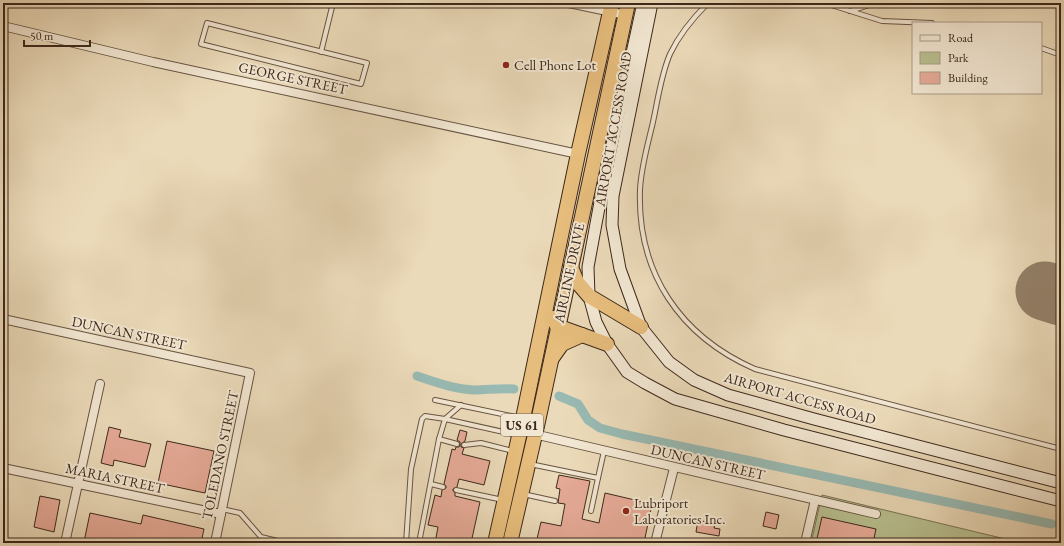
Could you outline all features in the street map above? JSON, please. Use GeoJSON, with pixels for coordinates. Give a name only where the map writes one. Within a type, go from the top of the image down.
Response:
{"type":"FeatureCollection","features":[{"type":"Feature","properties":{"kind":"highway","name":"AIRLINE DRIVE"},"geometry":{"type":"LineString","coordinates":[[495,543],[520,435],[578,154],[611,8]]}},
{"type":"Feature","properties":{"kind":"highway","name":"AIRLINE DRIVE"},"geometry":{"type":"LineString","coordinates":[[510,543],[627,9]]}},
{"type":"Feature","properties":{"kind":"highway"},"geometry":{"type":"LineString","coordinates":[[571,267],[577,282],[589,296],[641,327]]}},
{"type":"Feature","properties":{"kind":"highway"},"geometry":{"type":"LineString","coordinates":[[546,306],[557,326],[607,344]]}},
{"type":"Feature","properties":{"kind":"highway"},"geometry":{"type":"LineString","coordinates":[[550,362],[562,344],[582,335]]}},
{"type":"Feature","properties":{"kind":"main road","name":"AIRPORT ACCESS ROAD"},"geometry":{"type":"LineString","coordinates":[[607,344],[596,322],[589,296],[588,267],[603,186],[643,3]]}},
{"type":"Feature","properties":{"kind":"main road","name":"AIRPORT ACCESS ROAD"},"geometry":{"type":"LineString","coordinates":[[652,3],[619,162],[613,196],[612,225],[620,269],[641,327],[669,362],[694,380],[728,395],[814,419],[1061,483]]}},
{"type":"Feature","properties":{"kind":"main road"},"geometry":{"type":"LineString","coordinates":[[607,344],[627,372],[645,384],[675,399],[784,430],[1061,501]]}},
{"type":"Feature","properties":{"kind":"street"},"geometry":{"type":"LineString","coordinates":[[570,3],[627,9]]}},
{"type":"Feature","properties":{"kind":"street","name":"GEORGE STREET"},"geometry":{"type":"LineString","coordinates":[[3,26],[153,62],[578,154]]}},
{"type":"Feature","properties":{"kind":"street","name":"DUNCAN STREET"},"geometry":{"type":"LineString","coordinates":[[3,319],[250,373]]}},
{"type":"Feature","properties":{"kind":"street","name":"TOLEDANO STREET"},"geometry":{"type":"LineString","coordinates":[[215,543],[250,373]]}},
{"type":"Feature","properties":{"kind":"street"},"geometry":{"type":"LineString","coordinates":[[65,543],[100,384]]}},
{"type":"Feature","properties":{"kind":"street","name":"DUNCAN STREET"},"geometry":{"type":"LineString","coordinates":[[534,434],[674,468],[876,514]]}},
{"type":"Feature","properties":{"kind":"street","name":"MARIA STREET"},"geometry":{"type":"LineString","coordinates":[[3,468],[221,511]]}},
{"type":"Feature","properties":{"kind":"street"},"geometry":{"type":"LineString","coordinates":[[656,543],[674,468]]}},
{"type":"Feature","properties":{"kind":"street"},"geometry":{"type":"LineString","coordinates":[[805,543],[814,500]]}},
{"type":"Feature","properties":{"kind":"lane"},"geometry":{"type":"LineString","coordinates":[[321,52],[333,3]]}},
{"type":"Feature","properties":{"kind":"lane"},"geometry":{"type":"LineString","coordinates":[[708,3],[687,26],[670,55],[663,78],[644,163],[640,188],[640,209],[644,238],[650,259],[662,288],[679,313],[695,331],[716,348],[736,361],[755,369],[1061,449]]}},
{"type":"Feature","properties":{"kind":"lane"},"geometry":{"type":"LineString","coordinates":[[825,3],[882,21],[912,22]]}},
{"type":"Feature","properties":{"kind":"lane"},"geometry":{"type":"LineString","coordinates":[[848,11],[876,3]]}},
{"type":"Feature","properties":{"kind":"lane"},"geometry":{"type":"LineString","coordinates":[[207,23],[321,52],[366,63],[361,84],[201,44],[207,23]]}},
{"type":"Feature","properties":{"kind":"lane"},"geometry":{"type":"LineString","coordinates":[[1042,48],[1061,55]]}},
{"type":"Feature","properties":{"kind":"lane"},"geometry":{"type":"LineString","coordinates":[[435,400],[523,418]]}},
{"type":"Feature","properties":{"kind":"lane"},"geometry":{"type":"LineString","coordinates":[[419,543],[439,439],[445,419],[461,405]]}},
{"type":"Feature","properties":{"kind":"lane"},"geometry":{"type":"LineString","coordinates":[[406,543],[411,468],[422,419],[425,416],[430,415],[520,435]]}},
{"type":"Feature","properties":{"kind":"lane"},"geometry":{"type":"LineString","coordinates":[[439,439],[457,444]]}},
{"type":"Feature","properties":{"kind":"lane"},"geometry":{"type":"LineString","coordinates":[[464,446],[481,443],[516,452]]}},
{"type":"Feature","properties":{"kind":"lane"},"geometry":{"type":"LineString","coordinates":[[591,511],[604,451]]}},
{"type":"Feature","properties":{"kind":"lane"},"geometry":{"type":"LineString","coordinates":[[528,463],[598,478]]}},
{"type":"Feature","properties":{"kind":"lane"},"geometry":{"type":"LineString","coordinates":[[431,484],[443,487]]}},
{"type":"Feature","properties":{"kind":"lane"},"geometry":{"type":"LineString","coordinates":[[456,490],[505,501]]}},
{"type":"Feature","properties":{"kind":"lane"},"geometry":{"type":"LineString","coordinates":[[521,494],[555,501]]}},
{"type":"Feature","properties":{"kind":"lane"},"geometry":{"type":"LineString","coordinates":[[221,511],[240,513],[261,537],[286,543]]}},
{"type":"Feature","properties":{"kind":"green space"},"geometry":{"type":"Polygon","coordinates":[[[822,495],[1022,543],[811,543],[822,495]]]}},
{"type":"Feature","properties":{"kind":"building"},"geometry":{"type":"Polygon","coordinates":[[[109,427],[121,430],[119,437],[151,444],[145,467],[114,460],[113,466],[101,463],[109,427]]]}},
{"type":"Feature","properties":{"kind":"building"},"geometry":{"type":"Polygon","coordinates":[[[460,430],[467,432],[465,441],[461,444],[461,447],[464,448],[462,454],[490,461],[484,485],[459,479],[457,487],[453,489],[455,496],[480,502],[471,543],[435,543],[438,527],[428,525],[435,495],[441,497],[442,490],[446,488],[444,484],[452,449],[455,450],[456,447],[459,447],[460,445],[460,442],[457,440],[460,430]]]}},
{"type":"Feature","properties":{"kind":"building"},"geometry":{"type":"Polygon","coordinates":[[[167,441],[214,451],[205,493],[158,483],[167,441]]]}},
{"type":"Feature","properties":{"kind":"building"},"geometry":{"type":"Polygon","coordinates":[[[559,475],[590,481],[582,519],[599,523],[605,493],[652,504],[644,543],[536,543],[541,522],[561,526],[565,504],[558,503],[560,489],[556,488],[559,475]]]}},
{"type":"Feature","properties":{"kind":"building"},"geometry":{"type":"Polygon","coordinates":[[[40,496],[60,500],[54,532],[34,527],[40,496]]]}},
{"type":"Feature","properties":{"kind":"building"},"geometry":{"type":"Polygon","coordinates":[[[766,512],[779,515],[776,529],[763,526],[766,512]]]}},
{"type":"Feature","properties":{"kind":"building"},"geometry":{"type":"Polygon","coordinates":[[[90,513],[141,524],[143,515],[204,529],[201,543],[88,543],[84,542],[90,513]]]}},
{"type":"Feature","properties":{"kind":"building"},"geometry":{"type":"Polygon","coordinates":[[[822,517],[876,529],[873,543],[816,543],[822,517]]]}},
{"type":"Feature","properties":{"kind":"building"},"geometry":{"type":"Polygon","coordinates":[[[698,520],[715,524],[714,528],[720,529],[719,536],[696,532],[698,520]]]}},
{"type":"Feature","properties":{"kind":"waterway"},"geometry":{"type":"LineString","coordinates":[[417,376],[459,388],[474,390],[514,389]]}},
{"type":"Feature","properties":{"kind":"waterway"},"geometry":{"type":"LineString","coordinates":[[559,396],[578,404],[588,420],[600,428],[622,434],[1052,524]]}},
{"type":"Feature","properties":{"kind":"runway"},"geometry":{"type":"LineString","coordinates":[[1045,291],[1061,296]]}},
{"type":"Feature","properties":{"kind":"place","name":"Cell Phone Lot"},"geometry":{"type":"Point","coordinates":[506,65]}},
{"type":"Feature","properties":{"kind":"place","name":"Lubriport Laboratories Inc."},"geometry":{"type":"Point","coordinates":[626,511]}}]}
